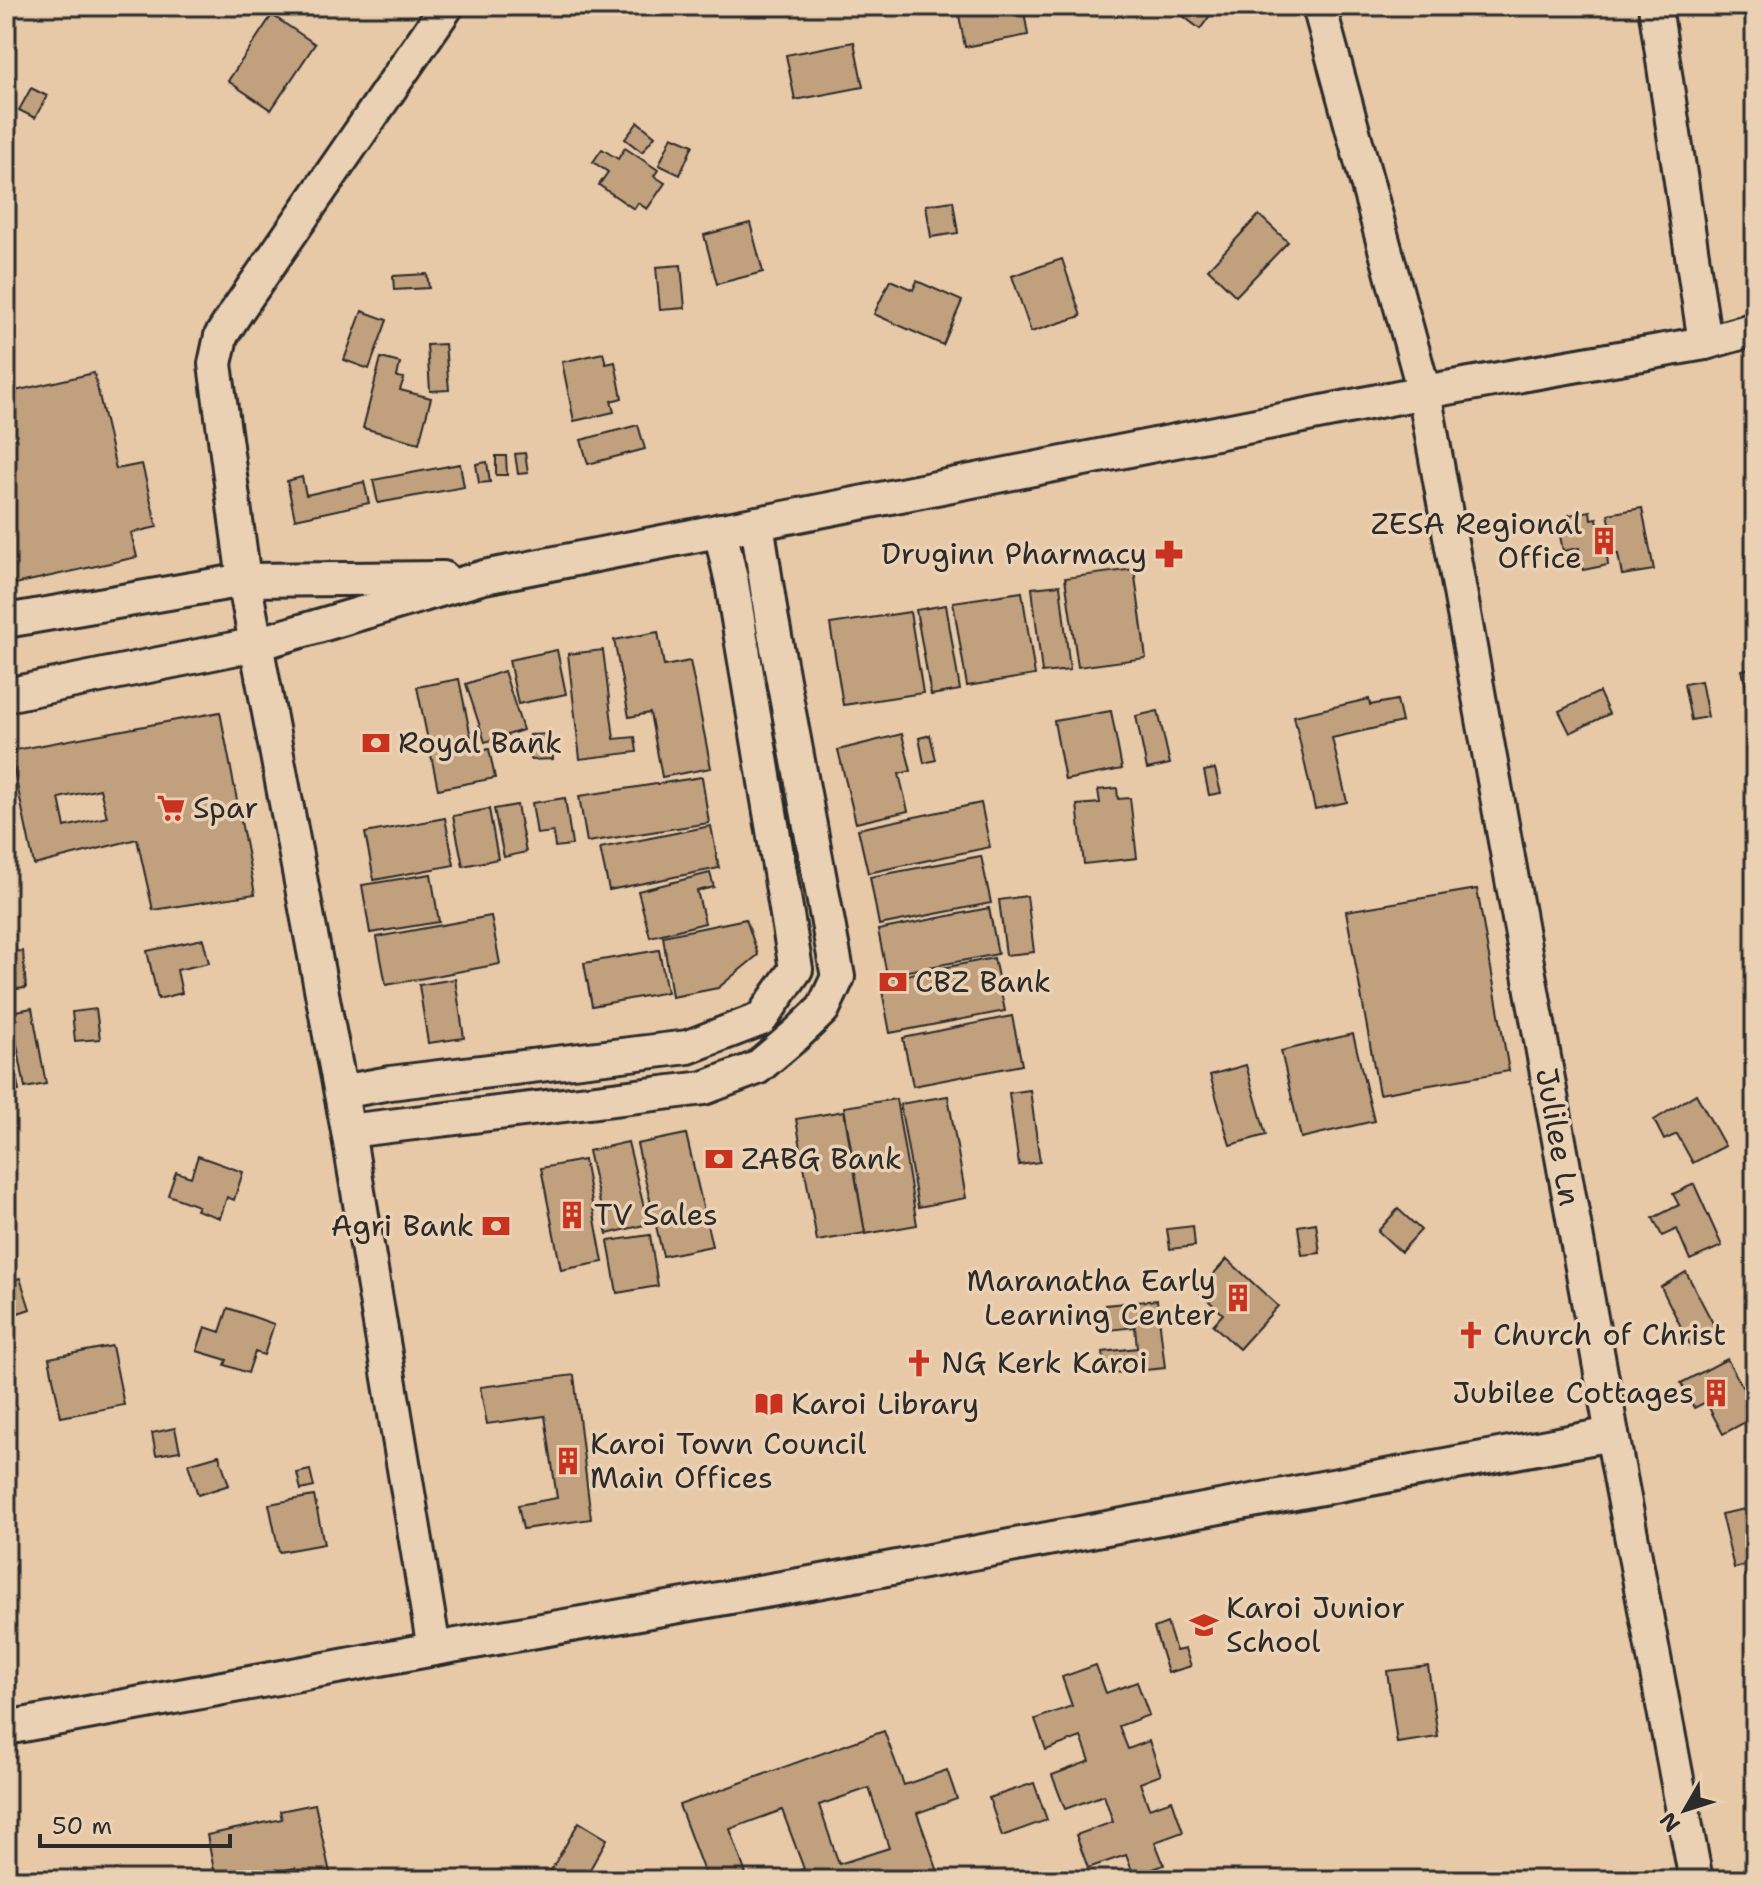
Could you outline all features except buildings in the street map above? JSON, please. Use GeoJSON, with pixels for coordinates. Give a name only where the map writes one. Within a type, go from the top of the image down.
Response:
{"type":"FeatureCollection","features":[{"type":"Feature","properties":{"kind":"street"},"geometry":{"type":"LineString","coordinates":[[434,1649],[348,1131],[244,580],[215,364],[221,336],[447,6]]}},
{"type":"Feature","properties":{"kind":"street","name":"Julilee Ln"},"geometry":{"type":"LineString","coordinates":[[1319,6],[1424,392],[1612,1434],[1696,1880]]}},
{"type":"Feature","properties":{"kind":"street"},"geometry":{"type":"LineString","coordinates":[[1655,6],[1705,343]]}},
{"type":"Feature","properties":{"kind":"street"},"geometry":{"type":"LineString","coordinates":[[6,695],[257,644],[484,577],[1424,392],[1705,343],[1755,329]]}},
{"type":"Feature","properties":{"kind":"street"},"geometry":{"type":"LineString","coordinates":[[348,1131],[704,1088],[757,1068],[823,1009],[838,977],[757,523]]}},
{"type":"Feature","properties":{"kind":"street"},"geometry":{"type":"LineString","coordinates":[[341,1092],[390,1083],[688,1047],[761,1019],[796,969],[732,583],[720,530]]}},
{"type":"Feature","properties":{"kind":"street"},"geometry":{"type":"LineString","coordinates":[[6,621],[244,580],[484,577]]}},
{"type":"Feature","properties":{"kind":"street"},"geometry":{"type":"LineString","coordinates":[[782,883],[820,876]]}},
{"type":"Feature","properties":{"kind":"street"},"geometry":{"type":"LineString","coordinates":[[582,1060],[586,1102]]}},
{"type":"Feature","properties":{"kind":"street"},"geometry":{"type":"LineString","coordinates":[[6,1728],[1612,1434]]}},
{"type":"Feature","properties":{"kind":"place","name":"ZESA Regional Office"},"geometry":{"type":"Point","coordinates":[1604,541]}},
{"type":"Feature","properties":{"kind":"place","name":"Druginn Pharmacy"},"geometry":{"type":"Point","coordinates":[1169,554]}},
{"type":"Feature","properties":{"kind":"place","name":"Royal Bank"},"geometry":{"type":"Point","coordinates":[376,743]}},
{"type":"Feature","properties":{"kind":"place","name":"Spar"},"geometry":{"type":"Point","coordinates":[171,808]}},
{"type":"Feature","properties":{"kind":"place","name":"CBZ Bank"},"geometry":{"type":"Point","coordinates":[893,982]}},
{"type":"Feature","properties":{"kind":"place","name":"ZABG Bank"},"geometry":{"type":"Point","coordinates":[719,1159]}},
{"type":"Feature","properties":{"kind":"place","name":"TV Sales"},"geometry":{"type":"Point","coordinates":[572,1215]}},
{"type":"Feature","properties":{"kind":"place","name":"Agri Bank"},"geometry":{"type":"Point","coordinates":[496,1226]}},
{"type":"Feature","properties":{"kind":"place","name":"Maranatha Early Learning Center"},"geometry":{"type":"Point","coordinates":[1238,1298]}},
{"type":"Feature","properties":{"kind":"place","name":"Church of Christ"},"geometry":{"type":"Point","coordinates":[1471,1335]}},
{"type":"Feature","properties":{"kind":"place","name":"NG Kerk Karoi"},"geometry":{"type":"Point","coordinates":[919,1363]}},
{"type":"Feature","properties":{"kind":"place","name":"Jubilee Cottages"},"geometry":{"type":"Point","coordinates":[1716,1393]}},
{"type":"Feature","properties":{"kind":"place","name":"Karoi Library"},"geometry":{"type":"Point","coordinates":[769,1404]}},
{"type":"Feature","properties":{"kind":"place","name":"Karoi Town Council Main Offices"},"geometry":{"type":"Point","coordinates":[568,1461]}},
{"type":"Feature","properties":{"kind":"place","name":"Karoi Junior School"},"geometry":{"type":"Point","coordinates":[1204,1625]}}]}
